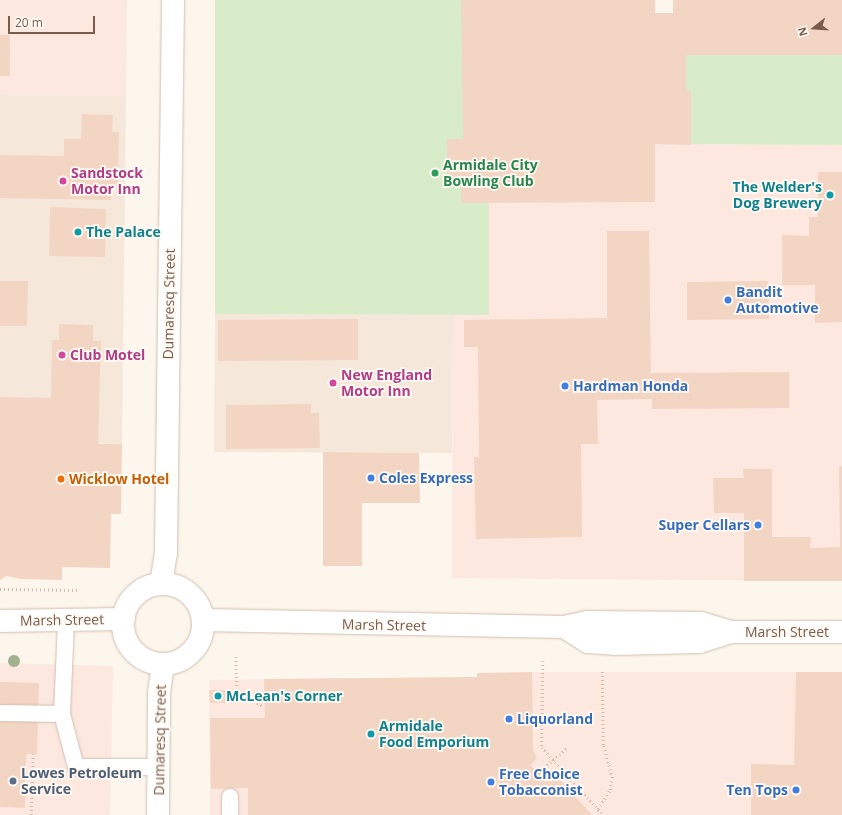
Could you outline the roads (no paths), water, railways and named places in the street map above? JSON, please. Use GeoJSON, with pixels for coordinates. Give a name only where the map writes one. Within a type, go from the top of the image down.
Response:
{"type":"FeatureCollection","features":[{"type":"Feature","properties":{"kind":"main road","name":"Dumaresq Street"},"geometry":{"type":"LineString","coordinates":[[161,584],[166,553],[173,0]]}},
{"type":"Feature","properties":{"kind":"main road"},"geometry":{"type":"LineString","coordinates":[[161,584],[171,585],[188,594],[200,608],[203,620],[199,642],[193,651],[174,663],[163,664],[150,662],[138,655],[129,645],[124,632],[124,619],[132,599],[140,591],[161,584]]}},
{"type":"Feature","properties":{"kind":"main road","name":"Marsh Street"},"geometry":{"type":"LineString","coordinates":[[0,621],[124,619]]}},
{"type":"Feature","properties":{"kind":"main road","name":"Marsh Street"},"geometry":{"type":"LineString","coordinates":[[203,620],[564,627],[587,622],[701,622],[731,632],[842,632]]}},
{"type":"Feature","properties":{"kind":"main road","name":"Dumaresq Street"},"geometry":{"type":"LineString","coordinates":[[158,815],[159,693],[163,664]]}},
{"type":"Feature","properties":{"kind":"lane"},"geometry":{"type":"LineString","coordinates":[[66,621],[62,714],[76,767],[159,767]]}},
{"type":"Feature","properties":{"kind":"lane"},"geometry":{"type":"LineString","coordinates":[[0,713],[62,714]]}},
{"type":"Feature","properties":{"kind":"lane"},"geometry":{"type":"LineString","coordinates":[[230,797],[230,815]]}},
{"type":"Feature","properties":{"kind":"place","name":"Armidale City Bowling Club"},"geometry":{"type":"Point","coordinates":[435,173]}},
{"type":"Feature","properties":{"kind":"place","name":"Sandstock Motor Inn"},"geometry":{"type":"Point","coordinates":[63,181]}},
{"type":"Feature","properties":{"kind":"place","name":"The Welder's Dog Brewery"},"geometry":{"type":"Point","coordinates":[830,195]}},
{"type":"Feature","properties":{"kind":"place","name":"The Palace"},"geometry":{"type":"Point","coordinates":[78,232]}},
{"type":"Feature","properties":{"kind":"place","name":"Bandit Automotive"},"geometry":{"type":"Point","coordinates":[728,300]}},
{"type":"Feature","properties":{"kind":"place","name":"Club Motel"},"geometry":{"type":"Point","coordinates":[62,355]}},
{"type":"Feature","properties":{"kind":"place","name":"New England Motor Inn"},"geometry":{"type":"Point","coordinates":[333,383]}},
{"type":"Feature","properties":{"kind":"place","name":"Hardman Honda"},"geometry":{"type":"Point","coordinates":[565,386]}},
{"type":"Feature","properties":{"kind":"place","name":"Coles Express"},"geometry":{"type":"Point","coordinates":[371,478]}},
{"type":"Feature","properties":{"kind":"place","name":"Wicklow Hotel"},"geometry":{"type":"Point","coordinates":[61,479]}},
{"type":"Feature","properties":{"kind":"place","name":"Super Cellars"},"geometry":{"type":"Point","coordinates":[758,525]}},
{"type":"Feature","properties":{"kind":"place","name":"McLean's Corner"},"geometry":{"type":"Point","coordinates":[218,696]}},
{"type":"Feature","properties":{"kind":"place","name":"Liquorland"},"geometry":{"type":"Point","coordinates":[509,719]}},
{"type":"Feature","properties":{"kind":"place","name":"Armidale Food Emporium"},"geometry":{"type":"Point","coordinates":[371,734]}},
{"type":"Feature","properties":{"kind":"place","name":"Lowes Petroleum Service"},"geometry":{"type":"Point","coordinates":[13,781]}},
{"type":"Feature","properties":{"kind":"place","name":"Free Choice Tobacconist"},"geometry":{"type":"Point","coordinates":[491,782]}},
{"type":"Feature","properties":{"kind":"place","name":"Ten Tops"},"geometry":{"type":"Point","coordinates":[796,790]}}]}
